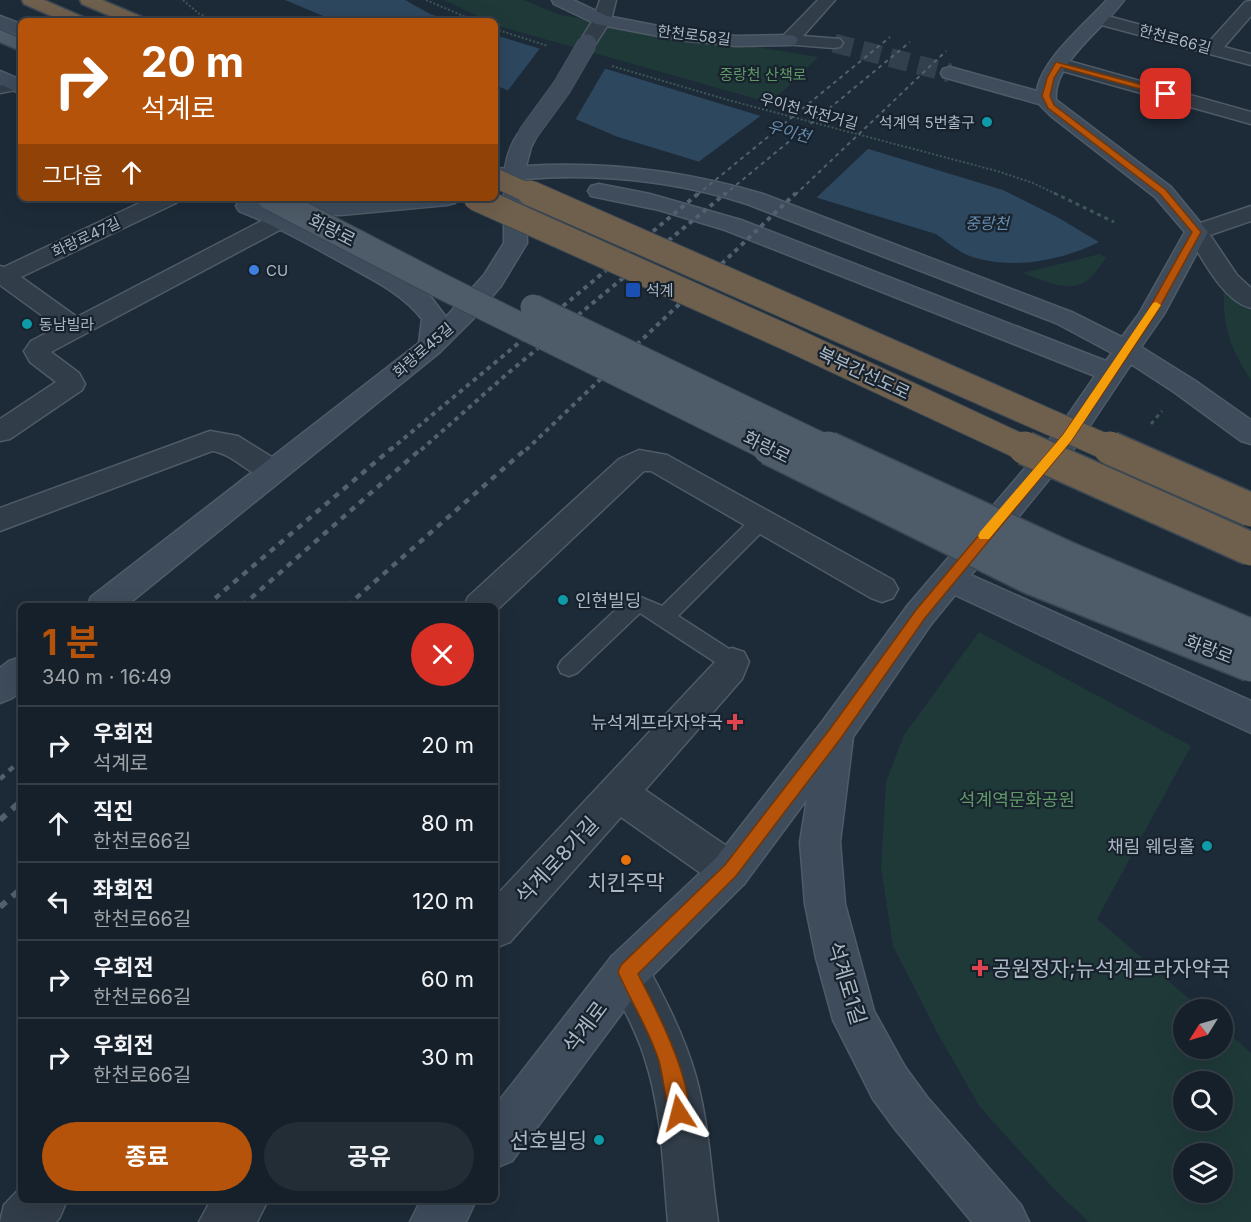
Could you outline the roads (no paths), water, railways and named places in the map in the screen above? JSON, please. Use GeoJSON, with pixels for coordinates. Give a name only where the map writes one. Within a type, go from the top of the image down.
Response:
{"type":"FeatureCollection","features":[{"type":"Feature","properties":{"kind":"highway"},"geometry":{"type":"LineString","coordinates":[[30,0],[70,18]]}},
{"type":"Feature","properties":{"kind":"highway"},"geometry":{"type":"LineString","coordinates":[[88,0],[129,18]]}},
{"type":"Feature","properties":{"kind":"highway","name":"북부간선도로"},"geometry":{"type":"LineString","coordinates":[[502,183],[1251,510]]}},
{"type":"Feature","properties":{"kind":"highway","name":"북부간선도로"},"geometry":{"type":"LineString","coordinates":[[483,201],[1107,486],[1251,549]]}},
{"type":"Feature","properties":{"kind":"main road"},"geometry":{"type":"LineString","coordinates":[[0,35],[18,44]]}},
{"type":"Feature","properties":{"kind":"main road"},"geometry":{"type":"LineString","coordinates":[[0,55],[18,64]]}},
{"type":"Feature","properties":{"kind":"main road","name":"화랑로"},"geometry":{"type":"LineString","coordinates":[[327,201],[440,262],[921,493],[1173,605],[1251,636]]}},
{"type":"Feature","properties":{"kind":"main road","name":"화랑로"},"geometry":{"type":"LineString","coordinates":[[257,206],[443,287],[1032,578],[1188,642],[1251,665]]}},
{"type":"Feature","properties":{"kind":"street","name":"한천로58길"},"geometry":{"type":"LineString","coordinates":[[560,0],[602,20],[709,39],[834,43]]}},
{"type":"Feature","properties":{"kind":"street"},"geometry":{"type":"LineString","coordinates":[[602,20],[608,0]]}},
{"type":"Feature","properties":{"kind":"street"},"geometry":{"type":"LineString","coordinates":[[789,40],[827,0]]}},
{"type":"Feature","properties":{"kind":"street"},"geometry":{"type":"LineString","coordinates":[[1046,100],[1048,85],[1058,64],[1116,0]]}},
{"type":"Feature","properties":{"kind":"street"},"geometry":{"type":"LineString","coordinates":[[1212,49],[1251,6]]}},
{"type":"Feature","properties":{"kind":"street","name":"한천로66길"},"geometry":{"type":"LineString","coordinates":[[1100,19],[1251,60]]}},
{"type":"Feature","properties":{"kind":"street","name":"화랑로45길"},"geometry":{"type":"LineString","coordinates":[[107,603],[431,346],[471,308],[498,276],[516,241],[502,183],[521,144],[562,87],[602,20]]}},
{"type":"Feature","properties":{"kind":"street"},"geometry":{"type":"LineString","coordinates":[[0,21],[18,30]]}},
{"type":"Feature","properties":{"kind":"street"},"geometry":{"type":"LineString","coordinates":[[1058,64],[1251,118]]}},
{"type":"Feature","properties":{"kind":"street"},"geometry":{"type":"LineString","coordinates":[[950,73],[1046,100],[1058,112],[1163,192],[1197,232],[1228,280],[1251,302]]}},
{"type":"Feature","properties":{"kind":"street"},"geometry":{"type":"LineString","coordinates":[[502,183],[579,171],[684,179],[719,187],[837,228],[1065,318],[1119,361]]}},
{"type":"Feature","properties":{"kind":"street"},"geometry":{"type":"LineString","coordinates":[[502,183],[632,196],[691,211],[1119,361],[1184,386],[1251,434]]}},
{"type":"Feature","properties":{"kind":"street","name":"화랑로47길"},"geometry":{"type":"LineString","coordinates":[[75,328],[1,275],[161,201]]}},
{"type":"Feature","properties":{"kind":"street","name":"화랑로"},"geometry":{"type":"LineString","coordinates":[[0,432],[72,384],[70,379],[37,353],[43,345],[75,328],[257,206],[280,209],[340,208],[415,201]]}},
{"type":"Feature","properties":{"kind":"street"},"geometry":{"type":"LineString","coordinates":[[257,206],[396,283],[421,301],[435,319],[431,346]]}},
{"type":"Feature","properties":{"kind":"street"},"geometry":{"type":"LineString","coordinates":[[1251,213],[1197,232],[1151,314],[1067,438],[948,578],[1251,718]]}},
{"type":"Feature","properties":{"kind":"street"},"geometry":{"type":"LineString","coordinates":[[1197,232],[1251,232]]}},
{"type":"Feature","properties":{"kind":"street"},"geometry":{"type":"LineString","coordinates":[[1213,255],[1251,269]]}},
{"type":"Feature","properties":{"kind":"street"},"geometry":{"type":"LineString","coordinates":[[0,520],[210,441],[228,443],[273,471]]}},
{"type":"Feature","properties":{"kind":"street"},"geometry":{"type":"LineString","coordinates":[[483,603],[629,466],[639,460],[657,462],[882,589]]}},
{"type":"Feature","properties":{"kind":"street","name":"석계로"},"geometry":{"type":"LineString","coordinates":[[498,1140],[627,972],[730,871],[835,734],[948,578]]}},
{"type":"Feature","properties":{"kind":"street","name":"석계로8가길"},"geometry":{"type":"LineString","coordinates":[[498,924],[730,669],[732,662]]}},
{"type":"Feature","properties":{"kind":"street"},"geometry":{"type":"LineString","coordinates":[[0,688],[18,673]]}},
{"type":"Feature","properties":{"kind":"street","name":"석계로1길"},"geometry":{"type":"LineString","coordinates":[[835,734],[820,843],[825,904],[837,958],[855,1020],[890,1083],[911,1113],[1004,1222]]}},
{"type":"Feature","properties":{"kind":"street"},"geometry":{"type":"LineString","coordinates":[[618,794],[730,871]]}},
{"type":"Feature","properties":{"kind":"street"},"geometry":{"type":"LineString","coordinates":[[627,972],[654,1025],[668,1059],[676,1091],[693,1222]]}},
{"type":"Feature","properties":{"kind":"street"},"geometry":{"type":"LineString","coordinates":[[21,1222],[40,1203]]}},
{"type":"Feature","properties":{"kind":"street"},"geometry":{"type":"LineString","coordinates":[[224,1222],[241,1203]]}},
{"type":"Feature","properties":{"kind":"street"},"geometry":{"type":"LineString","coordinates":[[435,1222],[450,1203]]}},
{"type":"Feature","properties":{"kind":"lane"},"geometry":{"type":"LineString","coordinates":[[664,617],[761,521]]}},
{"type":"Feature","properties":{"kind":"lane"},"geometry":{"type":"LineString","coordinates":[[569,667],[635,605],[646,606],[732,662]]}},
{"type":"Feature","properties":{"kind":"water"},"geometry":{"type":"Polygon","coordinates":[[[285,0],[405,0],[430,14],[443,18],[328,18],[285,0]]]}},
{"type":"Feature","properties":{"kind":"water","name":"중랑천"},"geometry":{"type":"Polygon","coordinates":[[[498,36],[1003,190],[1057,217],[1099,242],[1052,259],[1034,262],[983,260],[963,253],[936,234],[618,137],[498,86],[498,36]]]}},
{"type":"Feature","properties":{"kind":"tunnel"},"geometry":{"type":"LineString","coordinates":[[834,43],[950,73]]}},
{"type":"Feature","properties":{"kind":"railway"},"geometry":{"type":"LineString","coordinates":[[697,195],[890,37]]}},
{"type":"Feature","properties":{"kind":"railway"},"geometry":{"type":"LineString","coordinates":[[724,195],[910,42]]}},
{"type":"Feature","properties":{"kind":"railway"},"geometry":{"type":"LineString","coordinates":[[795,195],[946,51]]}},
{"type":"Feature","properties":{"kind":"railway"},"geometry":{"type":"LineString","coordinates":[[390,450],[699,193]]}},
{"type":"Feature","properties":{"kind":"railway"},"geometry":{"type":"LineString","coordinates":[[421,450],[508,373],[726,193]]}},
{"type":"Feature","properties":{"kind":"railway"},"geometry":{"type":"LineString","coordinates":[[526,450],[796,193]]}},
{"type":"Feature","properties":{"kind":"railway"},"geometry":{"type":"LineString","coordinates":[[210,603],[392,448]]}},
{"type":"Feature","properties":{"kind":"railway"},"geometry":{"type":"LineString","coordinates":[[245,603],[422,448]]}},
{"type":"Feature","properties":{"kind":"railway"},"geometry":{"type":"LineString","coordinates":[[350,603],[527,448]]}},
{"type":"Feature","properties":{"kind":"railway"},"geometry":{"type":"LineString","coordinates":[[0,779],[18,763]]}},
{"type":"Feature","properties":{"kind":"railway"},"geometry":{"type":"LineString","coordinates":[[0,820],[18,804]]}},
{"type":"Feature","properties":{"kind":"railway"},"geometry":{"type":"LineString","coordinates":[[0,907],[18,892]]}},
{"type":"Feature","properties":{"kind":"place","name":"석계역 5번출구"},"geometry":{"type":"Point","coordinates":[987,122]}},
{"type":"Feature","properties":{"kind":"place","name":"CU"},"geometry":{"type":"Point","coordinates":[254,270]}},
{"type":"Feature","properties":{"kind":"place","name":"석계"},"geometry":{"type":"Point","coordinates":[633,290]}},
{"type":"Feature","properties":{"kind":"place","name":"동남빌라"},"geometry":{"type":"Point","coordinates":[27,324]}},
{"type":"Feature","properties":{"kind":"place","name":"인현빌딩"},"geometry":{"type":"Point","coordinates":[563,600]}},
{"type":"Feature","properties":{"kind":"place","name":"뉴석계프라자약국"},"geometry":{"type":"Point","coordinates":[735,722]}},
{"type":"Feature","properties":{"kind":"place","name":"채림 웨딩홀"},"geometry":{"type":"Point","coordinates":[1207,846]}},
{"type":"Feature","properties":{"kind":"place","name":"치킨주막"},"geometry":{"type":"Point","coordinates":[626,860]}},
{"type":"Feature","properties":{"kind":"place","name":"공원정자;뉴석계프라자약국"},"geometry":{"type":"Point","coordinates":[980,968]}},
{"type":"Feature","properties":{"kind":"place","name":"선호빌딩"},"geometry":{"type":"Point","coordinates":[599,1140]}},
{"type":"Feature","properties":{"kind":"park label","name":"중랑천 산책로"},"geometry":{"type":"Point","coordinates":[763,74]}},
{"type":"Feature","properties":{"kind":"park label","name":"석계역문화공원"},"geometry":{"type":"Point","coordinates":[1017,799]}},
{"type":"Feature","properties":{"kind":"water label","name":"우이천"},"geometry":{"type":"Point","coordinates":[789,131]}}]}
